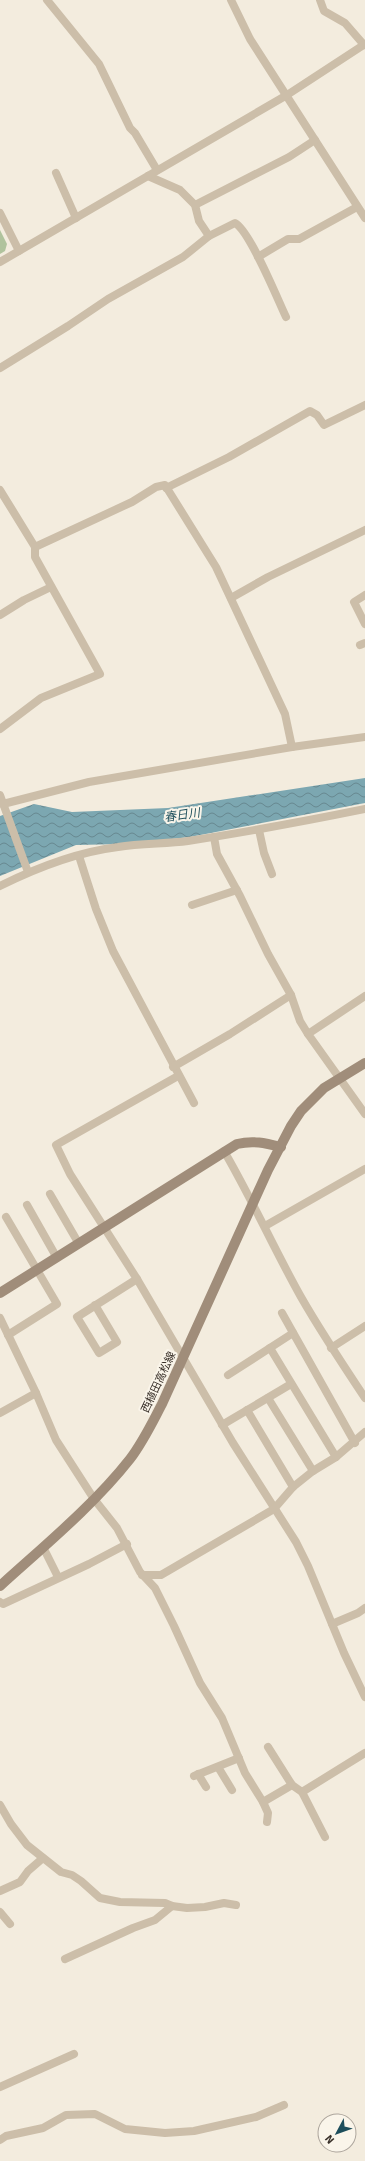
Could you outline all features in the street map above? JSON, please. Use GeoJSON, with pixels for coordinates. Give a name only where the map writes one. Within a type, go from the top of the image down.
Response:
{"type":"FeatureCollection","features":[{"type":"Feature","properties":{"kind":"main road","name":"西植田高松線"},"geometry":{"type":"LineString","coordinates":[[0,1586],[94,1498],[130,1458],[146,1435],[184,1357],[280,1147],[301,1111],[324,1088],[365,1063]]}},
{"type":"Feature","properties":{"kind":"main road"},"geometry":{"type":"LineString","coordinates":[[0,1293],[237,1144],[248,1141],[261,1141],[280,1147]]}},
{"type":"Feature","properties":{"kind":"street"},"geometry":{"type":"LineString","coordinates":[[47,0],[99,64],[130,128],[136,133],[156,170]]}},
{"type":"Feature","properties":{"kind":"street"},"geometry":{"type":"LineString","coordinates":[[231,0],[250,39],[357,207],[364,214]]}},
{"type":"Feature","properties":{"kind":"street"},"geometry":{"type":"LineString","coordinates":[[0,262],[287,95],[365,44],[345,22],[324,11],[320,0]]}},
{"type":"Feature","properties":{"kind":"street"},"geometry":{"type":"LineString","coordinates":[[195,205],[289,157],[315,140]]}},
{"type":"Feature","properties":{"kind":"street"},"geometry":{"type":"LineString","coordinates":[[56,173],[76,218]]}},
{"type":"Feature","properties":{"kind":"street"},"geometry":{"type":"LineString","coordinates":[[148,176],[180,190],[195,205],[199,221],[209,236]]}},
{"type":"Feature","properties":{"kind":"street"},"geometry":{"type":"LineString","coordinates":[[258,258],[288,239],[298,239],[357,207]]}},
{"type":"Feature","properties":{"kind":"street"},"geometry":{"type":"LineString","coordinates":[[0,213],[19,251]]}},
{"type":"Feature","properties":{"kind":"street"},"geometry":{"type":"LineString","coordinates":[[0,368],[68,326],[108,298],[183,257],[209,236],[235,223],[240,226],[258,258],[286,317]]}},
{"type":"Feature","properties":{"kind":"street"},"geometry":{"type":"LineString","coordinates":[[166,488],[229,457],[310,410],[317,415],[324,425],[365,404]]}},
{"type":"Feature","properties":{"kind":"street"},"geometry":{"type":"LineString","coordinates":[[35,547],[132,502],[156,487],[165,486],[216,567],[286,714],[292,747]]}},
{"type":"Feature","properties":{"kind":"street"},"geometry":{"type":"LineString","coordinates":[[0,490],[35,547],[35,557],[100,674],[41,698],[0,729]]}},
{"type":"Feature","properties":{"kind":"street"},"geometry":{"type":"LineString","coordinates":[[231,598],[268,577],[365,530]]}},
{"type":"Feature","properties":{"kind":"street"},"geometry":{"type":"LineString","coordinates":[[0,614],[51,587]]}},
{"type":"Feature","properties":{"kind":"street"},"geometry":{"type":"LineString","coordinates":[[365,595],[354,602],[365,624]]}},
{"type":"Feature","properties":{"kind":"street"},"geometry":{"type":"LineString","coordinates":[[4,806],[89,782],[292,747],[365,737]]}},
{"type":"Feature","properties":{"kind":"street"},"geometry":{"type":"LineString","coordinates":[[0,795],[27,870]]}},
{"type":"Feature","properties":{"kind":"street"},"geometry":{"type":"LineString","coordinates":[[0,886],[27,870],[118,847],[214,837],[259,830],[365,809]]}},
{"type":"Feature","properties":{"kind":"street"},"geometry":{"type":"LineString","coordinates":[[259,830],[264,852],[272,874]]}},
{"type":"Feature","properties":{"kind":"street"},"geometry":{"type":"LineString","coordinates":[[214,837],[217,854],[237,890],[268,954],[291,995],[300,1021],[365,1114]]}},
{"type":"Feature","properties":{"kind":"street"},"geometry":{"type":"LineString","coordinates":[[79,856],[96,909],[113,951],[147,1013],[173,1067],[194,1103]]}},
{"type":"Feature","properties":{"kind":"street"},"geometry":{"type":"LineString","coordinates":[[192,905],[237,890]]}},
{"type":"Feature","properties":{"kind":"street"},"geometry":{"type":"LineString","coordinates":[[173,1067],[230,1034],[291,995]]}},
{"type":"Feature","properties":{"kind":"street"},"geometry":{"type":"LineString","coordinates":[[308,1034],[365,996]]}},
{"type":"Feature","properties":{"kind":"street"},"geometry":{"type":"LineString","coordinates":[[178,1076],[56,1145],[103,1229],[137,1279],[184,1357],[222,1425],[308,1566],[365,1697]]}},
{"type":"Feature","properties":{"kind":"street"},"geometry":{"type":"LineString","coordinates":[[224,1151],[254,1203],[300,1296],[331,1348],[365,1398]]}},
{"type":"Feature","properties":{"kind":"street"},"geometry":{"type":"LineString","coordinates":[[265,1226],[365,1169]]}},
{"type":"Feature","properties":{"kind":"street"},"geometry":{"type":"LineString","coordinates":[[50,1194],[79,1244]]}},
{"type":"Feature","properties":{"kind":"street"},"geometry":{"type":"LineString","coordinates":[[27,1205],[57,1258]]}},
{"type":"Feature","properties":{"kind":"street"},"geometry":{"type":"LineString","coordinates":[[6,1217],[57,1304],[8,1335]]}},
{"type":"Feature","properties":{"kind":"street"},"geometry":{"type":"LineString","coordinates":[[95,1305],[117,1342],[99,1353],[76,1317],[95,1305],[137,1279]]}},
{"type":"Feature","properties":{"kind":"street"},"geometry":{"type":"LineString","coordinates":[[282,1313],[355,1443]]}},
{"type":"Feature","properties":{"kind":"street"},"geometry":{"type":"LineString","coordinates":[[0,1318],[36,1393],[56,1440],[94,1498],[117,1528],[127,1544],[142,1575],[155,1588],[200,1683],[222,1718],[245,1773],[263,1802],[268,1813],[268,1822]]}},
{"type":"Feature","properties":{"kind":"street"},"geometry":{"type":"LineString","coordinates":[[331,1348],[365,1326]]}},
{"type":"Feature","properties":{"kind":"street"},"geometry":{"type":"LineString","coordinates":[[228,1375],[293,1333]]}},
{"type":"Feature","properties":{"kind":"street"},"geometry":{"type":"LineString","coordinates":[[270,1348],[336,1457]]}},
{"type":"Feature","properties":{"kind":"street"},"geometry":{"type":"LineString","coordinates":[[222,1425],[291,1384]]}},
{"type":"Feature","properties":{"kind":"street"},"geometry":{"type":"LineString","coordinates":[[0,1413],[36,1393]]}},
{"type":"Feature","properties":{"kind":"street"},"geometry":{"type":"LineString","coordinates":[[268,1398],[313,1471]]}},
{"type":"Feature","properties":{"kind":"street"},"geometry":{"type":"LineString","coordinates":[[247,1410],[293,1487]]}},
{"type":"Feature","properties":{"kind":"street"},"geometry":{"type":"LineString","coordinates":[[142,1575],[161,1575],[274,1509],[293,1487],[313,1471],[355,1443],[365,1432]]}},
{"type":"Feature","properties":{"kind":"street"},"geometry":{"type":"LineString","coordinates":[[0,1602],[3,1604],[58,1577],[89,1564],[127,1544]]}},
{"type":"Feature","properties":{"kind":"street"},"geometry":{"type":"LineString","coordinates":[[43,1547],[58,1577]]}},
{"type":"Feature","properties":{"kind":"street"},"geometry":{"type":"LineString","coordinates":[[155,1588],[161,1575]]}},
{"type":"Feature","properties":{"kind":"street"},"geometry":{"type":"LineString","coordinates":[[332,1624],[358,1613],[365,1608]]}},
{"type":"Feature","properties":{"kind":"street"},"geometry":{"type":"LineString","coordinates":[[268,1747],[292,1785],[302,1792],[325,1838]]}},
{"type":"Feature","properties":{"kind":"street"},"geometry":{"type":"LineString","coordinates":[[302,1792],[365,1753]]}},
{"type":"Feature","properties":{"kind":"street"},"geometry":{"type":"LineString","coordinates":[[206,1787],[196,1775],[239,1758]]}},
{"type":"Feature","properties":{"kind":"street"},"geometry":{"type":"LineString","coordinates":[[218,1767],[232,1790]]}},
{"type":"Feature","properties":{"kind":"street"},"geometry":{"type":"LineString","coordinates":[[263,1802],[292,1785]]}},
{"type":"Feature","properties":{"kind":"street"},"geometry":{"type":"LineString","coordinates":[[0,1805],[11,1824],[27,1845],[61,1872],[72,1875],[81,1881],[100,1898],[120,1902],[165,1903],[172,1906],[205,1907],[224,1903],[236,1905]]}},
{"type":"Feature","properties":{"kind":"street"},"geometry":{"type":"LineString","coordinates":[[0,1891],[20,1882],[28,1871],[44,1858]]}},
{"type":"Feature","properties":{"kind":"street"},"geometry":{"type":"LineString","coordinates":[[65,1959],[133,1928],[155,1920],[172,1906]]}},
{"type":"Feature","properties":{"kind":"street"},"geometry":{"type":"LineString","coordinates":[[0,1912],[10,1924]]}},
{"type":"Feature","properties":{"kind":"street"},"geometry":{"type":"LineString","coordinates":[[0,2087],[74,2054]]}},
{"type":"Feature","properties":{"kind":"street"},"geometry":{"type":"LineString","coordinates":[[0,2140],[6,2136],[43,2128],[66,2115],[95,2114],[125,2129],[172,2133],[194,2132],[256,2117],[284,2104]]}},
{"type":"Feature","properties":{"kind":"green space"},"geometry":{"type":"Polygon","coordinates":[[[0,230],[7,244],[5,251],[0,254],[0,230]]]}},
{"type":"Feature","properties":{"kind":"water","name":"春日川"},"geometry":{"type":"Polygon","coordinates":[[[365,778],[365,803],[190,837],[125,844],[76,845],[0,876],[0,816],[34,804],[72,812],[168,808],[365,778]]]}}]}
